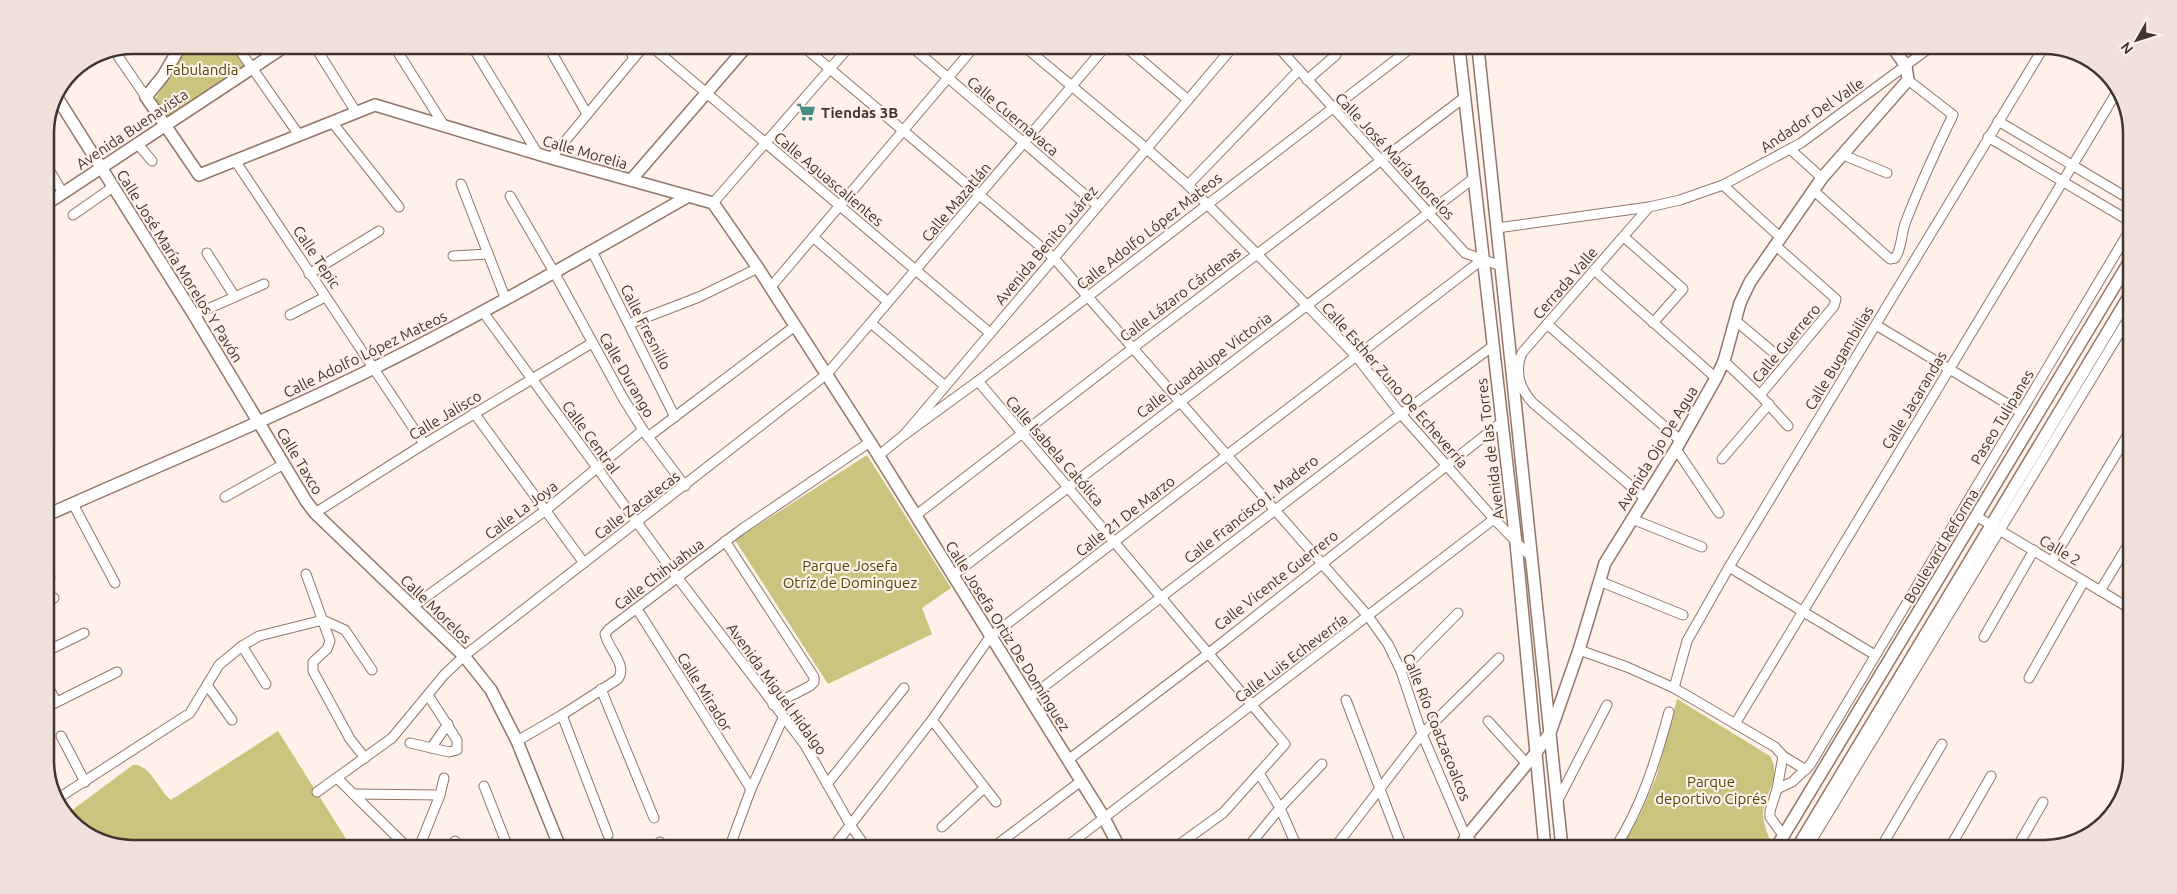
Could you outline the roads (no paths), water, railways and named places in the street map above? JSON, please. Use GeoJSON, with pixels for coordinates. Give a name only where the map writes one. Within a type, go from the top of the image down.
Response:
{"type":"FeatureCollection","features":[{"type":"Feature","properties":{"kind":"main road"},"geometry":{"type":"LineString","coordinates":[[176,54],[163,76],[146,97],[199,175],[236,162],[356,112]]}},
{"type":"Feature","properties":{"kind":"main road","name":"Avenida Buenavista"},"geometry":{"type":"LineString","coordinates":[[54,199],[273,54]]}},
{"type":"Feature","properties":{"kind":"main road"},"geometry":{"type":"LineString","coordinates":[[631,180],[740,54]]}},
{"type":"Feature","properties":{"kind":"main road","name":"Avenida de las Torres"},"geometry":{"type":"LineString","coordinates":[[1460,54],[1516,543],[1544,840]]}},
{"type":"Feature","properties":{"kind":"main road","name":"Avenida de las Torres"},"geometry":{"type":"LineString","coordinates":[[1479,54],[1561,840]]}},
{"type":"Feature","properties":{"kind":"main road"},"geometry":{"type":"LineString","coordinates":[[1898,54],[1906,66],[1908,80]]}},
{"type":"Feature","properties":{"kind":"main road","name":"Avenida Ojo De Agua"},"geometry":{"type":"LineString","coordinates":[[1466,840],[1550,733],[1579,650],[1599,581],[1613,548],[1678,444],[1716,378],[1724,361],[1740,303],[1750,282],[1822,178],[1908,80]]}},
{"type":"Feature","properties":{"kind":"main road","name":"Calle José María Morelos Y Pavón"},"geometry":{"type":"LineString","coordinates":[[60,102],[260,423]]}},
{"type":"Feature","properties":{"kind":"main road","name":"Calle Morelia"},"geometry":{"type":"LineString","coordinates":[[356,112],[375,105],[551,158],[714,203]]}},
{"type":"Feature","properties":{"kind":"main road","name":"Calle Adolfo López Mateos"},"geometry":{"type":"LineString","coordinates":[[54,512],[260,423],[373,369],[506,300],[687,197]]}},
{"type":"Feature","properties":{"kind":"main road"},"geometry":{"type":"LineString","coordinates":[[714,203],[870,442]]}},
{"type":"Feature","properties":{"kind":"main road","name":"Boulevard Reforma"},"geometry":{"type":"LineString","coordinates":[[1780,840],[2123,271]]}},
{"type":"Feature","properties":{"kind":"main road"},"geometry":{"type":"LineString","coordinates":[[1806,840],[1995,527],[2123,307]]}},
{"type":"Feature","properties":{"kind":"main road","name":"Calle Taxco"},"geometry":{"type":"LineString","coordinates":[[260,423],[315,513]]}},
{"type":"Feature","properties":{"kind":"main road","name":"Calle Josefa Ortiz De Domínguez"},"geometry":{"type":"LineString","coordinates":[[870,442],[1103,816],[1115,840]]}},
{"type":"Feature","properties":{"kind":"main road","name":"Calle Morelos"},"geometry":{"type":"LineString","coordinates":[[315,513],[464,656],[491,690],[517,741]]}},
{"type":"Feature","properties":{"kind":"main road"},"geometry":{"type":"LineString","coordinates":[[517,741],[556,840]]}},
{"type":"Feature","properties":{"kind":"main road"},"geometry":{"type":"LineString","coordinates":[[1783,835],[1790,840]]}},
{"type":"Feature","properties":{"kind":"street"},"geometry":{"type":"LineString","coordinates":[[242,54],[299,135]]}},
{"type":"Feature","properties":{"kind":"street"},"geometry":{"type":"LineString","coordinates":[[319,54],[356,112]]}},
{"type":"Feature","properties":{"kind":"street"},"geometry":{"type":"LineString","coordinates":[[399,54],[443,124]]}},
{"type":"Feature","properties":{"kind":"street"},"geometry":{"type":"LineString","coordinates":[[477,54],[538,154]]}},
{"type":"Feature","properties":{"kind":"street"},"geometry":{"type":"LineString","coordinates":[[553,54],[587,114]]}},
{"type":"Feature","properties":{"kind":"street"},"geometry":{"type":"LineString","coordinates":[[632,54],[634,58]]}},
{"type":"Feature","properties":{"kind":"street"},"geometry":{"type":"LineString","coordinates":[[551,158],[637,54]]}},
{"type":"Feature","properties":{"kind":"street","name":"Calle Aguascalientes"},"geometry":{"type":"LineString","coordinates":[[660,54],[990,333]]}},
{"type":"Feature","properties":{"kind":"street","name":"Calle Río Coatzacoalcos"},"geometry":{"type":"LineString","coordinates":[[812,54],[1053,257],[1368,616],[1388,644],[1401,671],[1460,840]]}},
{"type":"Feature","properties":{"kind":"street"},"geometry":{"type":"LineString","coordinates":[[714,203],[764,142],[843,54]]}},
{"type":"Feature","properties":{"kind":"street","name":"Calle Cuernavaca"},"geometry":{"type":"LineString","coordinates":[[920,54],[1098,206]]}},
{"type":"Feature","properties":{"kind":"street"},"geometry":{"type":"LineString","coordinates":[[770,288],[968,54]]}},
{"type":"Feature","properties":{"kind":"street","name":"Calle Esther Zuno De Echeverría"},"geometry":{"type":"LineString","coordinates":[[1033,54],[1188,185],[1257,254],[1356,356],[1401,414],[1494,519],[1532,558]]}},
{"type":"Feature","properties":{"kind":"street","name":"Calle Mazatlán"},"geometry":{"type":"LineString","coordinates":[[827,374],[1099,54]]}},
{"type":"Feature","properties":{"kind":"street"},"geometry":{"type":"LineString","coordinates":[[1134,54],[1188,100]]}},
{"type":"Feature","properties":{"kind":"street","name":"Avenida Benito Juárez"},"geometry":{"type":"LineString","coordinates":[[878,456],[904,435],[1227,54]]}},
{"type":"Feature","properties":{"kind":"street","name":"Calle José María Morelos"},"geometry":{"type":"LineString","coordinates":[[1285,54],[1465,253],[1501,266]]}},
{"type":"Feature","properties":{"kind":"street"},"geometry":{"type":"LineString","coordinates":[[1307,80],[1336,54]]}},
{"type":"Feature","properties":{"kind":"street","name":"Calle Adolfo López Mateos"},"geometry":{"type":"LineString","coordinates":[[904,435],[978,381],[1403,54]]}},
{"type":"Feature","properties":{"kind":"street","name":"Andador Del Valle"},"geometry":{"type":"LineString","coordinates":[[1497,228],[1648,207],[1680,200],[1722,185],[1790,149],[1922,54]]}},
{"type":"Feature","properties":{"kind":"street","name":"Calle Bugambilias"},"geometry":{"type":"LineString","coordinates":[[1674,688],[1687,641],[1729,567],[2040,54]]}},
{"type":"Feature","properties":{"kind":"street"},"geometry":{"type":"LineString","coordinates":[[117,55],[146,97]]}},
{"type":"Feature","properties":{"kind":"street","name":"Calle Adolfo López Mateos"},"geometry":{"type":"LineString","coordinates":[[1188,185],[1299,70]]}},
{"type":"Feature","properties":{"kind":"street"},"geometry":{"type":"LineString","coordinates":[[1814,191],[1890,258],[1895,258],[1898,255],[1903,229],[1918,188],[1953,115],[1908,80]]}},
{"type":"Feature","properties":{"kind":"street","name":"Calle Jacarandas"},"geometry":{"type":"LineString","coordinates":[[1735,724],[2114,96]]}},
{"type":"Feature","properties":{"kind":"street","name":"Calle Lázaro Cárdenas"},"geometry":{"type":"LineString","coordinates":[[915,516],[1133,348],[1465,97]]}},
{"type":"Feature","properties":{"kind":"street"},"geometry":{"type":"LineString","coordinates":[[1998,121],[2123,195]]}},
{"type":"Feature","properties":{"kind":"street"},"geometry":{"type":"LineString","coordinates":[[332,122],[400,207]]}},
{"type":"Feature","properties":{"kind":"street"},"geometry":{"type":"LineString","coordinates":[[1988,137],[2123,217]]}},
{"type":"Feature","properties":{"kind":"street"},"geometry":{"type":"LineString","coordinates":[[137,143],[152,161]]}},
{"type":"Feature","properties":{"kind":"street"},"geometry":{"type":"LineString","coordinates":[[1790,149],[1822,178]]}},
{"type":"Feature","properties":{"kind":"street"},"geometry":{"type":"LineString","coordinates":[[1843,155],[1887,173]]}},
{"type":"Feature","properties":{"kind":"street","name":"Calle Tepic"},"geometry":{"type":"LineString","coordinates":[[236,162],[424,444]]}},
{"type":"Feature","properties":{"kind":"street"},"geometry":{"type":"LineString","coordinates":[[54,178],[63,193]]}},
{"type":"Feature","properties":{"kind":"street","name":"Calle Guadalupe Victoria"},"geometry":{"type":"LineString","coordinates":[[952,576],[1428,211],[1474,178]]}},
{"type":"Feature","properties":{"kind":"street"},"geometry":{"type":"LineString","coordinates":[[461,184],[506,300]]}},
{"type":"Feature","properties":{"kind":"street"},"geometry":{"type":"LineString","coordinates":[[1722,185],[1778,242]]}},
{"type":"Feature","properties":{"kind":"street"},"geometry":{"type":"LineString","coordinates":[[73,215],[113,186]]}},
{"type":"Feature","properties":{"kind":"street","name":"Calle Durango"},"geometry":{"type":"LineString","coordinates":[[510,196],[645,434],[685,486]]}},
{"type":"Feature","properties":{"kind":"street","name":"Cerrada Valle"},"geometry":{"type":"LineString","coordinates":[[1644,498],[1533,403],[1525,394],[1520,383],[1518,362],[1522,353],[1648,207]]}},
{"type":"Feature","properties":{"kind":"street"},"geometry":{"type":"LineString","coordinates":[[309,274],[379,231]]}},
{"type":"Feature","properties":{"kind":"street"},"geometry":{"type":"LineString","coordinates":[[813,237],[888,302]]}},
{"type":"Feature","properties":{"kind":"street"},"geometry":{"type":"LineString","coordinates":[[1624,237],[1684,289],[1652,323]]}},
{"type":"Feature","properties":{"kind":"street","name":"Paseo Tulipanes"},"geometry":{"type":"LineString","coordinates":[[1777,789],[1792,782],[1806,770],[2123,241]]}},
{"type":"Feature","properties":{"kind":"street","name":"Calle Guerrero"},"geometry":{"type":"LineString","coordinates":[[1760,395],[1834,306],[1836,299],[1778,242]]}},
{"type":"Feature","properties":{"kind":"street","name":"Calle Fresnillo"},"geometry":{"type":"LineString","coordinates":[[592,251],[675,417]]}},
{"type":"Feature","properties":{"kind":"street"},"geometry":{"type":"LineString","coordinates":[[207,253],[235,296]]}},
{"type":"Feature","properties":{"kind":"street"},"geometry":{"type":"LineString","coordinates":[[453,256],[488,254]]}},
{"type":"Feature","properties":{"kind":"street","name":"Calle 21 De Marzo"},"geometry":{"type":"LineString","coordinates":[[839,840],[932,720],[990,637],[1483,259]]}},
{"type":"Feature","properties":{"kind":"street"},"geometry":{"type":"LineString","coordinates":[[630,324],[699,297],[758,268]]}},
{"type":"Feature","properties":{"kind":"street"},"geometry":{"type":"LineString","coordinates":[[1594,270],[1716,378]]}},
{"type":"Feature","properties":{"kind":"street"},"geometry":{"type":"LineString","coordinates":[[194,315],[264,284]]}},
{"type":"Feature","properties":{"kind":"street"},"geometry":{"type":"LineString","coordinates":[[290,315],[325,297]]}},
{"type":"Feature","properties":{"kind":"street","name":"Calle Central"},"geometry":{"type":"LineString","coordinates":[[483,312],[677,577]]}},
{"type":"Feature","properties":{"kind":"street"},"geometry":{"type":"LineString","coordinates":[[1736,321],[1774,352]]}},
{"type":"Feature","properties":{"kind":"street"},"geometry":{"type":"LineString","coordinates":[[870,323],[945,386]]}},
{"type":"Feature","properties":{"kind":"street"},"geometry":{"type":"LineString","coordinates":[[1547,324],[1678,444],[1719,513]]}},
{"type":"Feature","properties":{"kind":"street"},"geometry":{"type":"LineString","coordinates":[[1876,325],[2021,412]]}},
{"type":"Feature","properties":{"kind":"street"},"geometry":{"type":"LineString","coordinates":[[1995,527],[2123,325]]}},
{"type":"Feature","properties":{"kind":"street","name":"Calle La Joya"},"geometry":{"type":"LineString","coordinates":[[412,606],[546,510],[597,468],[645,434],[675,417],[795,326]]}},
{"type":"Feature","properties":{"kind":"street","name":"Calle Jalisco"},"geometry":{"type":"LineString","coordinates":[[315,513],[474,413],[592,343]]}},
{"type":"Feature","properties":{"kind":"street","name":"Calle Francisco I. Madero"},"geometry":{"type":"LineString","coordinates":[[1029,698],[1493,346]]}},
{"type":"Feature","properties":{"kind":"street"},"geometry":{"type":"LineString","coordinates":[[1724,361],[1769,404],[1788,426]]}},
{"type":"Feature","properties":{"kind":"street","name":"Calle Zacatecas"},"geometry":{"type":"LineString","coordinates":[[317,792],[338,779],[392,738],[444,675],[464,656],[827,374]]}},
{"type":"Feature","properties":{"kind":"street","name":"Calle Isabela Católica"},"geometry":{"type":"LineString","coordinates":[[978,381],[1285,744],[1259,774]]}},
{"type":"Feature","properties":{"kind":"street"},"geometry":{"type":"LineString","coordinates":[[1722,459],[1769,404]]}},
{"type":"Feature","properties":{"kind":"street"},"geometry":{"type":"LineString","coordinates":[[474,413],[584,563]]}},
{"type":"Feature","properties":{"kind":"street","name":"Calle Vicente Guerrero"},"geometry":{"type":"LineString","coordinates":[[1068,760],[1208,653],[1502,422]]}},
{"type":"Feature","properties":{"kind":"street","name":"Calle Chihuahua"},"geometry":{"type":"LineString","coordinates":[[517,741],[562,715],[618,678],[622,667],[606,642],[605,634],[609,629],[725,541],[870,442]]}},
{"type":"Feature","properties":{"kind":"street"},"geometry":{"type":"LineString","coordinates":[[2052,561],[2123,443]]}},
{"type":"Feature","properties":{"kind":"street"},"geometry":{"type":"LineString","coordinates":[[225,497],[284,464]]}},
{"type":"Feature","properties":{"kind":"street"},"geometry":{"type":"LineString","coordinates":[[74,504],[115,584]]}},
{"type":"Feature","properties":{"kind":"street","name":"Calle 2"},"geometry":{"type":"LineString","coordinates":[[1976,516],[2123,605]]}},
{"type":"Feature","properties":{"kind":"street","name":"Calle Luis Echeverría"},"geometry":{"type":"LineString","coordinates":[[1074,840],[1103,816],[1253,705],[1494,519]]}},
{"type":"Feature","properties":{"kind":"street"},"geometry":{"type":"LineString","coordinates":[[1632,519],[1702,547]]}},
{"type":"Feature","properties":{"kind":"street"},"geometry":{"type":"LineString","coordinates":[[725,541],[814,677],[814,682],[773,705]]}},
{"type":"Feature","properties":{"kind":"street"},"geometry":{"type":"LineString","coordinates":[[1984,638],[2034,550]]}},
{"type":"Feature","properties":{"kind":"street"},"geometry":{"type":"LineString","coordinates":[[2100,591],[2123,553]]}},
{"type":"Feature","properties":{"kind":"street"},"geometry":{"type":"LineString","coordinates":[[1729,567],[1875,654]]}},
{"type":"Feature","properties":{"kind":"street"},"geometry":{"type":"LineString","coordinates":[[306,574],[330,641],[329,645],[313,662],[313,671],[350,739],[365,758]]}},
{"type":"Feature","properties":{"kind":"street","name":"Avenida Miguel Hidalgo"},"geometry":{"type":"LineString","coordinates":[[677,577],[805,745],[861,840]]}},
{"type":"Feature","properties":{"kind":"street"},"geometry":{"type":"LineString","coordinates":[[1599,581],[1683,615]]}},
{"type":"Feature","properties":{"kind":"street"},"geometry":{"type":"LineString","coordinates":[[2029,678],[2084,581]]}},
{"type":"Feature","properties":{"kind":"street","name":"Calle Mirador"},"geometry":{"type":"LineString","coordinates":[[636,609],[751,790]]}},
{"type":"Feature","properties":{"kind":"street"},"geometry":{"type":"LineString","coordinates":[[1401,671],[1458,613]]}},
{"type":"Feature","properties":{"kind":"street"},"geometry":{"type":"LineString","coordinates":[[62,796],[190,713],[218,665],[242,646],[259,636],[324,620],[345,630],[372,670]]}},
{"type":"Feature","properties":{"kind":"street"},"geometry":{"type":"LineString","coordinates":[[54,648],[84,633]]}},
{"type":"Feature","properties":{"kind":"street"},"geometry":{"type":"LineString","coordinates":[[242,646],[266,684]]}},
{"type":"Feature","properties":{"kind":"street"},"geometry":{"type":"LineString","coordinates":[[1579,650],[1627,667],[1674,688],[1775,748],[1783,756],[1806,770]]}},
{"type":"Feature","properties":{"kind":"street"},"geometry":{"type":"LineString","coordinates":[[1344,840],[1380,788],[1422,734],[1499,658]]}},
{"type":"Feature","properties":{"kind":"street"},"geometry":{"type":"LineString","coordinates":[[54,698],[56,702],[117,672]]}},
{"type":"Feature","properties":{"kind":"street"},"geometry":{"type":"LineString","coordinates":[[207,685],[232,720]]}},
{"type":"Feature","properties":{"kind":"street"},"geometry":{"type":"LineString","coordinates":[[827,784],[904,688]]}},
{"type":"Feature","properties":{"kind":"street"},"geometry":{"type":"LineString","coordinates":[[601,689],[654,818]]}},
{"type":"Feature","properties":{"kind":"street"},"geometry":{"type":"LineString","coordinates":[[410,744],[450,752],[457,750],[457,740],[428,695]]}},
{"type":"Feature","properties":{"kind":"street"},"geometry":{"type":"LineString","coordinates":[[1346,700],[1399,840]]}},
{"type":"Feature","properties":{"kind":"street"},"geometry":{"type":"LineString","coordinates":[[1557,802],[1607,705]]}},
{"type":"Feature","properties":{"kind":"street"},"geometry":{"type":"LineString","coordinates":[[1620,840],[1648,783],[1669,712]]}},
{"type":"Feature","properties":{"kind":"street"},"geometry":{"type":"LineString","coordinates":[[562,715],[608,835]]}},
{"type":"Feature","properties":{"kind":"street"},"geometry":{"type":"LineString","coordinates":[[732,840],[751,790],[784,718]]}},
{"type":"Feature","properties":{"kind":"street"},"geometry":{"type":"LineString","coordinates":[[932,720],[996,802]]}},
{"type":"Feature","properties":{"kind":"street"},"geometry":{"type":"LineString","coordinates":[[1488,721],[1527,764]]}},
{"type":"Feature","properties":{"kind":"street"},"geometry":{"type":"LineString","coordinates":[[431,748],[448,724]]}},
{"type":"Feature","properties":{"kind":"street"},"geometry":{"type":"LineString","coordinates":[[61,736],[84,782]]}},
{"type":"Feature","properties":{"kind":"street"},"geometry":{"type":"LineString","coordinates":[[1885,840],[1942,744]]}},
{"type":"Feature","properties":{"kind":"street"},"geometry":{"type":"LineString","coordinates":[[1783,756],[1770,817],[1783,835]]}},
{"type":"Feature","properties":{"kind":"street"},"geometry":{"type":"LineString","coordinates":[[1254,840],[1280,808],[1322,764]]}},
{"type":"Feature","properties":{"kind":"street"},"geometry":{"type":"LineString","coordinates":[[1186,840],[1223,813],[1259,774],[1280,808],[1294,840]]}},
{"type":"Feature","properties":{"kind":"street"},"geometry":{"type":"LineString","coordinates":[[1954,840],[1991,776]]}},
{"type":"Feature","properties":{"kind":"street"},"geometry":{"type":"LineString","coordinates":[[422,840],[440,794],[444,778]]}},
{"type":"Feature","properties":{"kind":"street"},"geometry":{"type":"LineString","coordinates":[[338,779],[400,840]]}},
{"type":"Feature","properties":{"kind":"street"},"geometry":{"type":"LineString","coordinates":[[1003,840],[1081,781]]}},
{"type":"Feature","properties":{"kind":"street"},"geometry":{"type":"LineString","coordinates":[[484,786],[505,840]]}},
{"type":"Feature","properties":{"kind":"street"},"geometry":{"type":"LineString","coordinates":[[942,827],[984,788]]}},
{"type":"Feature","properties":{"kind":"street"},"geometry":{"type":"LineString","coordinates":[[353,794],[440,794]]}},
{"type":"Feature","properties":{"kind":"street"},"geometry":{"type":"LineString","coordinates":[[2021,840],[2043,802]]}},
{"type":"Feature","properties":{"kind":"place","name":"Tiendas 3B"},"geometry":{"type":"Point","coordinates":[806,112]}},
{"type":"Feature","properties":{"kind":"park label","name":"Fabulandia"},"geometry":{"type":"Point","coordinates":[202,69]}},
{"type":"Feature","properties":{"kind":"park label","name":"Parque Josefa Otríz de Dominguez"},"geometry":{"type":"Point","coordinates":[850,574]}},
{"type":"Feature","properties":{"kind":"park label","name":"Parque deportivo Ciprés"},"geometry":{"type":"Point","coordinates":[1711,790]}}]}
